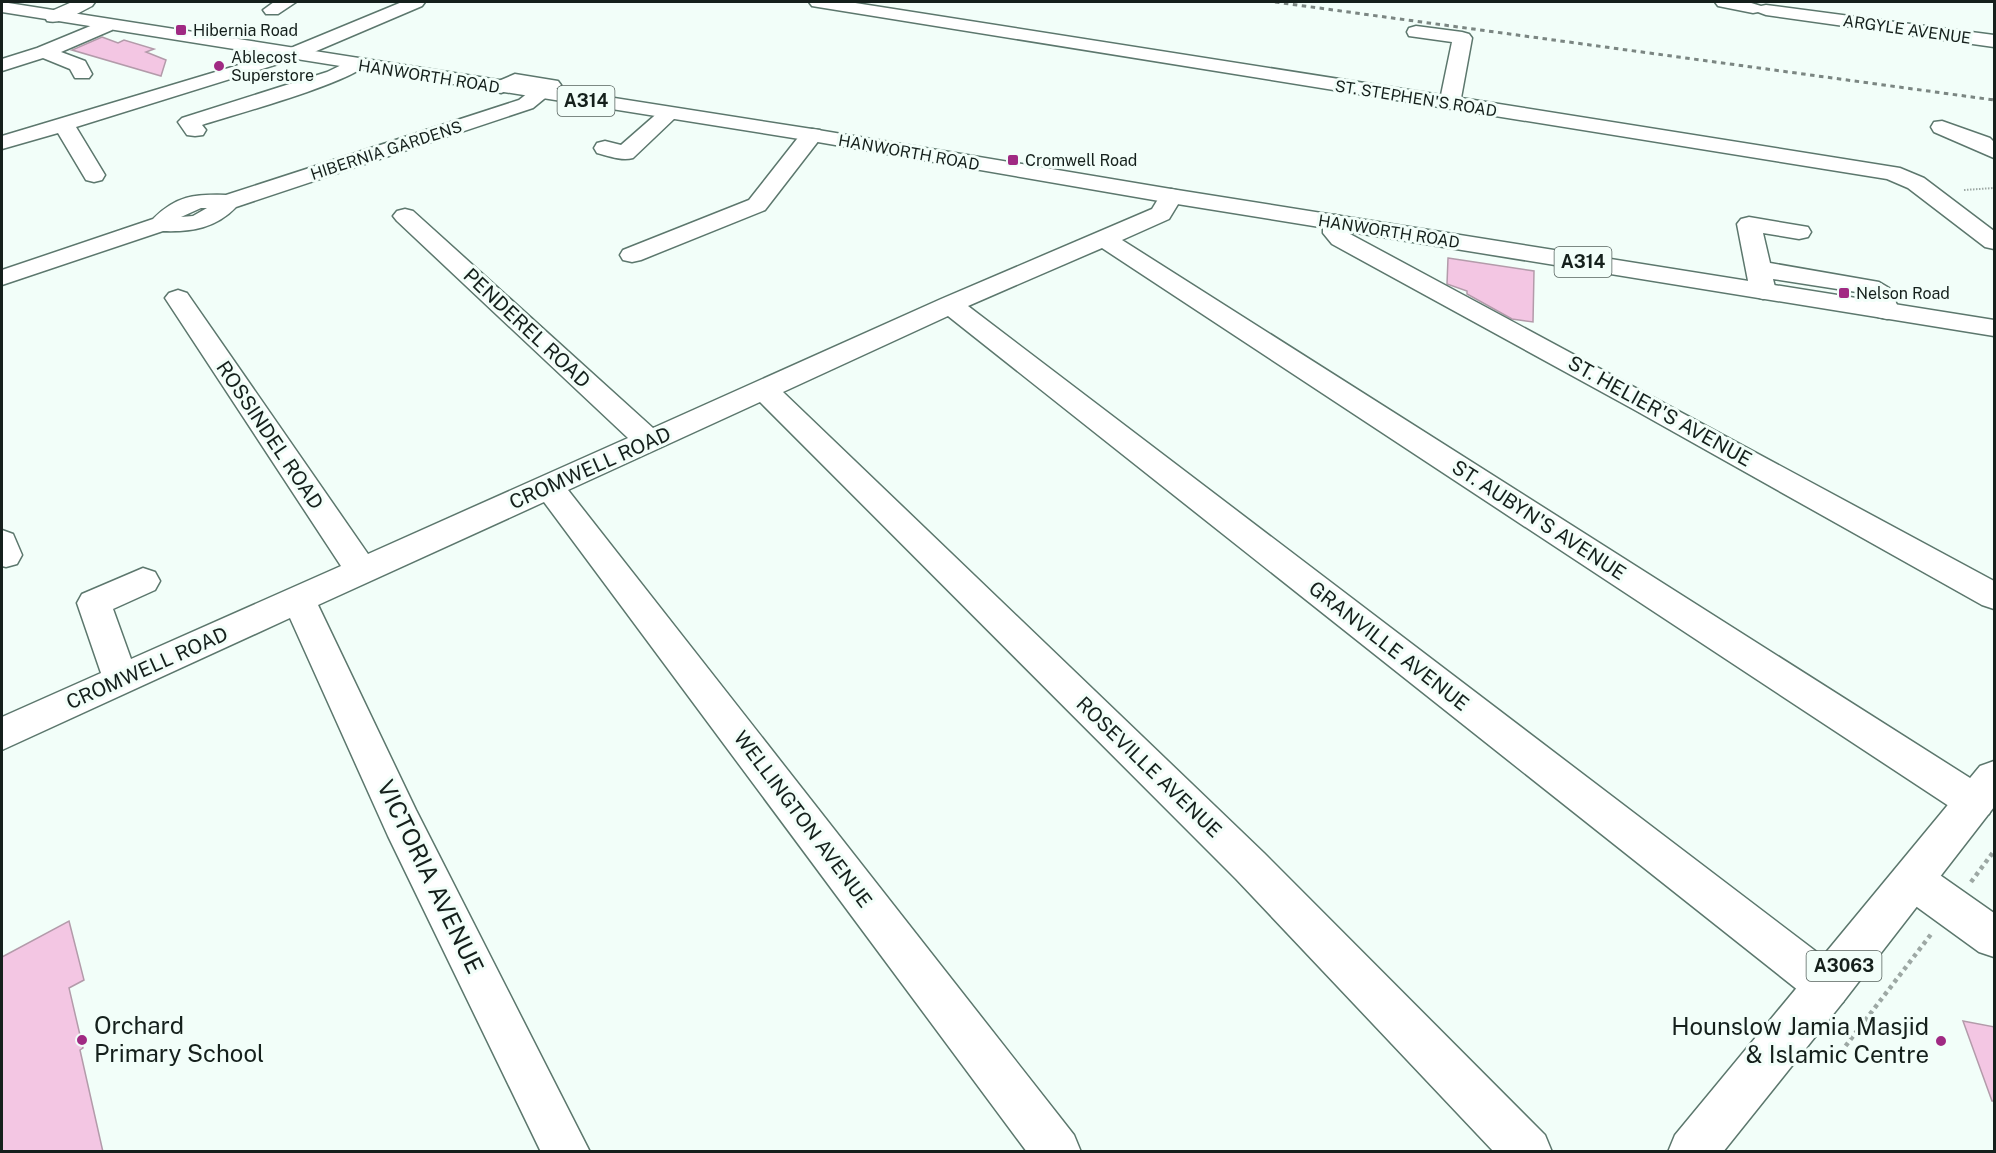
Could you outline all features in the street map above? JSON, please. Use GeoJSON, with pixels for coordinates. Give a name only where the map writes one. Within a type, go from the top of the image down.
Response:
{"type":"FeatureCollection","features":[{"type":"Feature","properties":{"kind":"street"},"geometry":{"type":"LineString","coordinates":[[54,16],[86,2]]}},
{"type":"Feature","properties":{"kind":"street"},"geometry":{"type":"LineString","coordinates":[[2,143],[291,54],[416,2]]}},
{"type":"Feature","properties":{"kind":"street","name":"ST. STEPHEN'S ROAD"},"geometry":{"type":"LineString","coordinates":[[818,2],[856,4],[1450,103],[1892,173],[1916,183],[1995,242]]}},
{"type":"Feature","properties":{"kind":"street","name":"ARGYLE AVENUE"},"geometry":{"type":"LineString","coordinates":[[1724,2],[1759,9],[1815,9],[1995,41]]}},
{"type":"Feature","properties":{"kind":"street","name":"HANWORTH ROAD"},"geometry":{"type":"LineString","coordinates":[[2,7],[105,26],[812,135],[1335,222],[1761,280],[1870,286],[1880,293],[1887,311],[1995,328]]}},
{"type":"Feature","properties":{"kind":"street"},"geometry":{"type":"LineString","coordinates":[[2,65],[44,52],[105,26]]}},
{"type":"Feature","properties":{"kind":"street"},"geometry":{"type":"LineString","coordinates":[[1416,32],[1461,38],[1450,103]]}},
{"type":"Feature","properties":{"kind":"street"},"geometry":{"type":"LineString","coordinates":[[44,52],[78,65],[82,74]]}},
{"type":"Feature","properties":{"kind":"street"},"geometry":{"type":"LineString","coordinates":[[195,130],[189,122],[334,76],[356,64]]}},
{"type":"Feature","properties":{"kind":"street","name":"HIBERNIA GARDENS"},"geometry":{"type":"LineString","coordinates":[[2,278],[161,224],[175,210],[198,201],[228,202],[526,104],[542,94]]}},
{"type":"Feature","properties":{"kind":"street"},"geometry":{"type":"LineString","coordinates":[[605,148],[625,153],[668,114]]}},
{"type":"Feature","properties":{"kind":"street"},"geometry":{"type":"LineString","coordinates":[[63,124],[94,175]]}},
{"type":"Feature","properties":{"kind":"street"},"geometry":{"type":"LineString","coordinates":[[1942,127],[1990,146]]}},
{"type":"Feature","properties":{"kind":"street"},"geometry":{"type":"LineString","coordinates":[[632,255],[757,205],[812,135]]}},
{"type":"Feature","properties":{"kind":"street","name":"CROMWELL ROAD"},"geometry":{"type":"LineString","coordinates":[[2,734],[950,305],[1161,214],[1171,196]]}},
{"type":"Feature","properties":{"kind":"street","name":"PENDEREL ROAD"},"geometry":{"type":"LineString","coordinates":[[405,216],[649,441]]}},
{"type":"Feature","properties":{"kind":"street","name":"ST. HELIER'S AVENUE"},"geometry":{"type":"LineString","coordinates":[[1335,222],[1335,234],[1341,239],[1644,402],[1995,596]]}},
{"type":"Feature","properties":{"kind":"street"},"geometry":{"type":"LineString","coordinates":[[1761,280],[1749,224],[1799,232]]}},
{"type":"Feature","properties":{"kind":"street","name":"ST. AUBYN'S AVENUE"},"geometry":{"type":"LineString","coordinates":[[1102,238],[1985,790]]}},
{"type":"Feature","properties":{"kind":"street","name":"ROSSINDEL ROAD"},"geometry":{"type":"LineString","coordinates":[[178,298],[363,572]]}},
{"type":"Feature","properties":{"kind":"street","name":"GRANVILLE AVENUE"},"geometry":{"type":"LineString","coordinates":[[950,305],[1828,987]]}},
{"type":"Feature","properties":{"kind":"street","name":"ROSEVILLE AVENUE"},"geometry":{"type":"LineString","coordinates":[[763,389],[1250,866],[1528,1152]]}},
{"type":"Feature","properties":{"kind":"street","name":"WELLINGTON AVENUE"},"geometry":{"type":"LineString","coordinates":[[549,487],[1057,1152]]}},
{"type":"Feature","properties":{"kind":"street"},"geometry":{"type":"LineString","coordinates":[[121,680],[94,603],[143,581]]}},
{"type":"Feature","properties":{"kind":"street","name":"VICTORIA AVENUE"},"geometry":{"type":"LineString","coordinates":[[299,600],[402,823],[566,1152]]}},
{"type":"Feature","properties":{"kind":"street","name":"A3063"},"geometry":{"type":"LineString","coordinates":[[1692,1152],[1828,987],[1985,790]]}},
{"type":"Feature","properties":{"kind":"street"},"geometry":{"type":"LineString","coordinates":[[1913,880],[1995,937]]}},
{"type":"Feature","properties":{"kind":"path"},"geometry":{"type":"LineString","coordinates":[[1831,1065],[1995,851]]}},
{"type":"Feature","properties":{"kind":"building"},"geometry":{"type":"Polygon","coordinates":[[[102,37],[118,43],[124,40],[154,49],[146,52],[166,60],[161,76],[72,50],[102,37]]]}},
{"type":"Feature","properties":{"kind":"building"},"geometry":{"type":"Polygon","coordinates":[[[1448,258],[1534,271],[1533,322],[1512,319],[1467,294],[1467,291],[1447,284],[1448,258]]]}},
{"type":"Feature","properties":{"kind":"building"},"geometry":{"type":"Polygon","coordinates":[[[69,921],[84,980],[69,988],[83,1048],[80,1050],[103,1152],[2,1152],[2,957],[69,921]]]}},
{"type":"Feature","properties":{"kind":"building"},"geometry":{"type":"Polygon","coordinates":[[[1963,1021],[1995,1027],[1995,1101],[1992,1101],[1963,1021]]]}},
{"type":"Feature","properties":{"kind":"railway"},"geometry":{"type":"LineString","coordinates":[[1275,2],[1994,100]]}},
{"type":"Feature","properties":{"kind":"place","name":"Hibernia Road"},"geometry":{"type":"Point","coordinates":[181,30]}},
{"type":"Feature","properties":{"kind":"place","name":"Ablecost Superstore"},"geometry":{"type":"Point","coordinates":[219,66]}},
{"type":"Feature","properties":{"kind":"place","name":"Cromwell Road"},"geometry":{"type":"Point","coordinates":[1013,160]}},
{"type":"Feature","properties":{"kind":"place","name":"Nelson Road"},"geometry":{"type":"Point","coordinates":[1844,293]}},
{"type":"Feature","properties":{"kind":"place","name":"Orchard Primary School"},"geometry":{"type":"Point","coordinates":[82,1040]}},
{"type":"Feature","properties":{"kind":"place","name":"Hounslow Jamia Masjid & Islamic Centre"},"geometry":{"type":"Point","coordinates":[1941,1041]}}]}
